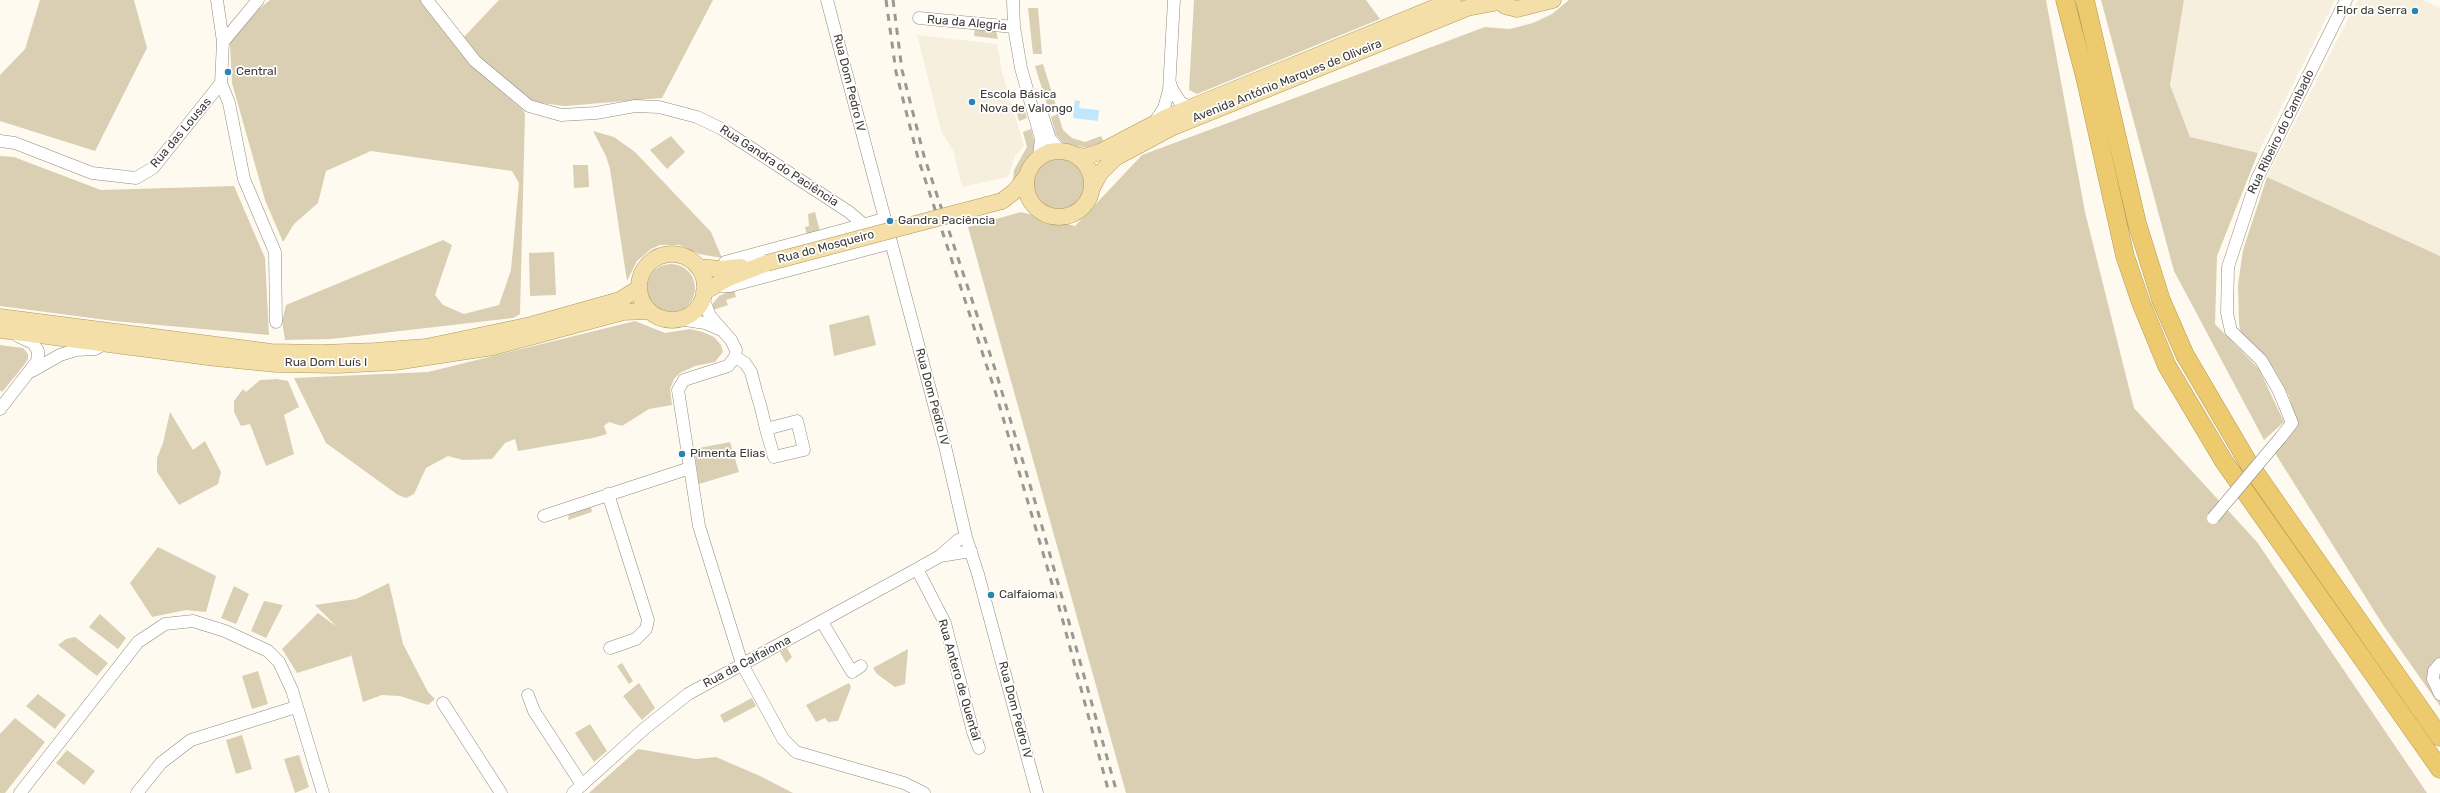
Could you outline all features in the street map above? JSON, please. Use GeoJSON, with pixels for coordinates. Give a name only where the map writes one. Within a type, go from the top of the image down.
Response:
{"type":"FeatureCollection","features":[{"type":"Feature","properties":{"kind":"highway"},"geometry":{"type":"LineString","coordinates":[[2065,0],[2085,77],[2125,256],[2140,303],[2167,366],[2223,460],[2440,769]]}},
{"type":"Feature","properties":{"kind":"highway"},"geometry":{"type":"LineString","coordinates":[[2085,0],[2137,223],[2161,300],[2185,355],[2249,464],[2440,737]]}},
{"type":"Feature","properties":{"kind":"main road","name":"Avenida António Marques de Oliveira"},"geometry":{"type":"LineString","coordinates":[[1092,188],[1100,173],[1115,158],[1185,111],[1453,0]]}},
{"type":"Feature","properties":{"kind":"main road","name":"Avenida António Marques de Oliveira"},"geometry":{"type":"LineString","coordinates":[[1185,111],[1467,8],[1498,1],[1505,6],[1517,9],[1553,0]]}},
{"type":"Feature","properties":{"kind":"main road"},"geometry":{"type":"LineString","coordinates":[[1068,153],[1088,166],[1092,177],[1092,188],[1085,204],[1073,214],[1062,217],[1051,216],[1034,206],[1027,194],[1026,177],[1032,163],[1039,156],[1050,151],[1068,153],[1084,157],[1100,152],[1154,123],[1185,111]]}},
{"type":"Feature","properties":{"kind":"main road","name":"Rua do Mosqueiro"},"geometry":{"type":"LineString","coordinates":[[761,265],[1002,201],[1015,191],[1026,177]]}},
{"type":"Feature","properties":{"kind":"main road","name":"Rua do Mosqueiro"},"geometry":{"type":"LineString","coordinates":[[1002,201],[1034,206]]}},
{"type":"Feature","properties":{"kind":"main road"},"geometry":{"type":"LineString","coordinates":[[649,311],[642,300],[639,288],[644,269],[658,256],[677,254],[696,265],[720,269],[761,265]]}},
{"type":"Feature","properties":{"kind":"main road"},"geometry":{"type":"LineString","coordinates":[[696,265],[704,279],[707,292]]}},
{"type":"Feature","properties":{"kind":"main road"},"geometry":{"type":"LineString","coordinates":[[679,319],[696,309],[707,292],[761,265]]}},
{"type":"Feature","properties":{"kind":"main road","name":"Rua Dom Luís I"},"geometry":{"type":"LineString","coordinates":[[2,326],[271,352],[321,353],[375,351],[426,347],[531,324],[620,300],[639,288]]}},
{"type":"Feature","properties":{"kind":"main road","name":"Rua Dom Luís I"},"geometry":{"type":"LineString","coordinates":[[2,326],[105,344],[276,364],[337,365],[395,362],[493,347],[623,312],[649,311],[660,318],[679,319]]}},
{"type":"Feature","properties":{"kind":"street"},"geometry":{"type":"LineString","coordinates":[[217,0],[223,42],[222,83],[229,103],[244,179],[276,252],[276,322]]}},
{"type":"Feature","properties":{"kind":"street"},"geometry":{"type":"LineString","coordinates":[[223,42],[258,0]]}},
{"type":"Feature","properties":{"kind":"street","name":"Rua Gandra do Paciência"},"geometry":{"type":"LineString","coordinates":[[426,0],[475,61],[529,106],[561,115],[596,113],[635,106],[660,107],[697,117],[722,129],[849,212],[863,224]]}},
{"type":"Feature","properties":{"kind":"street","name":"Rua Dom Pedro IV"},"geometry":{"type":"LineString","coordinates":[[827,0],[943,439],[966,537],[1037,793]]}},
{"type":"Feature","properties":{"kind":"street"},"geometry":{"type":"LineString","coordinates":[[1013,0],[1014,27],[1021,68],[1041,139],[1039,156]]}},
{"type":"Feature","properties":{"kind":"street"},"geometry":{"type":"LineString","coordinates":[[1021,0],[1023,35],[1029,73],[1050,139],[1068,153]]}},
{"type":"Feature","properties":{"kind":"street"},"geometry":{"type":"LineString","coordinates":[[1154,123],[1164,108],[1170,81],[1174,0]]}},
{"type":"Feature","properties":{"kind":"street","name":"Rua Ribeiro do Cambado"},"geometry":{"type":"LineString","coordinates":[[2213,518],[2292,423],[2278,391],[2261,360],[2231,330],[2227,313],[2228,266],[2257,179],[2346,0]]}},
{"type":"Feature","properties":{"kind":"street","name":"Rua da Alegria"},"geometry":{"type":"LineString","coordinates":[[919,18],[1014,27]]}},
{"type":"Feature","properties":{"kind":"street"},"geometry":{"type":"LineString","coordinates":[[1170,81],[1172,89],[1185,111]]}},
{"type":"Feature","properties":{"kind":"street","name":"Rua das Lousas"},"geometry":{"type":"LineString","coordinates":[[0,141],[21,146],[92,173],[136,178],[153,168],[222,83]]}},
{"type":"Feature","properties":{"kind":"street"},"geometry":{"type":"LineString","coordinates":[[696,265],[738,260],[884,219]]}},
{"type":"Feature","properties":{"kind":"street"},"geometry":{"type":"LineString","coordinates":[[891,243],[707,292],[710,316],[720,330],[731,340],[736,350],[735,357],[728,366],[684,380],[678,390],[699,526],[742,664],[783,739],[796,752],[904,783],[924,793]]}},
{"type":"Feature","properties":{"kind":"street"},"geometry":{"type":"LineString","coordinates":[[679,319],[705,323],[720,330]]}},
{"type":"Feature","properties":{"kind":"street"},"geometry":{"type":"LineString","coordinates":[[0,408],[31,371],[38,360],[38,350],[33,343],[2,326]]}},
{"type":"Feature","properties":{"kind":"street"},"geometry":{"type":"LineString","coordinates":[[31,371],[60,355],[76,350],[94,349],[105,344]]}},
{"type":"Feature","properties":{"kind":"street"},"geometry":{"type":"LineString","coordinates":[[735,357],[745,363],[751,372],[766,429]]}},
{"type":"Feature","properties":{"kind":"street"},"geometry":{"type":"LineString","coordinates":[[544,516],[690,468]]}},
{"type":"Feature","properties":{"kind":"street"},"geometry":{"type":"LineString","coordinates":[[608,494],[648,620],[646,629],[636,639],[610,648]]}},
{"type":"Feature","properties":{"kind":"street","name":"Rua da Calfaioma"},"geometry":{"type":"LineString","coordinates":[[577,789],[673,705],[742,664],[918,569],[940,556],[958,540],[966,537]]}},
{"type":"Feature","properties":{"kind":"street","name":"Rua da Calfaioma"},"geometry":{"type":"LineString","coordinates":[[940,556],[971,551]]}},
{"type":"Feature","properties":{"kind":"street","name":"Rua Antero de Quental"},"geometry":{"type":"LineString","coordinates":[[918,569],[945,623],[973,732],[979,748]]}},
{"type":"Feature","properties":{"kind":"street"},"geometry":{"type":"LineString","coordinates":[[20,793],[138,642],[165,624],[193,621],[225,630],[268,651],[279,662],[286,674],[323,793]]}},
{"type":"Feature","properties":{"kind":"street"},"geometry":{"type":"LineString","coordinates":[[822,622],[852,672],[861,666]]}},
{"type":"Feature","properties":{"kind":"street"},"geometry":{"type":"LineString","coordinates":[[2440,664],[2434,671],[2433,679],[2440,694]]}},
{"type":"Feature","properties":{"kind":"street"},"geometry":{"type":"LineString","coordinates":[[528,695],[534,711],[577,789]]}},
{"type":"Feature","properties":{"kind":"street"},"geometry":{"type":"LineString","coordinates":[[443,703],[501,793]]}},
{"type":"Feature","properties":{"kind":"street"},"geometry":{"type":"LineString","coordinates":[[138,793],[161,763],[191,740],[296,706]]}},
{"type":"Feature","properties":{"kind":"shaded area"},"geometry":{"type":"Polygon","coordinates":[[[40,0],[134,0],[147,48],[95,151],[0,121],[0,75],[25,49],[40,0]]]}},
{"type":"Feature","properties":{"kind":"shaded area"},"geometry":{"type":"Polygon","coordinates":[[[270,0],[421,0],[474,68],[523,110],[525,114],[520,314],[513,318],[331,339],[285,340],[282,321],[286,305],[443,240],[452,245],[435,295],[443,305],[464,314],[499,305],[511,270],[519,183],[512,171],[371,151],[326,171],[318,203],[294,224],[283,242],[265,200],[232,83],[230,43],[259,9],[270,0]]]}},
{"type":"Feature","properties":{"kind":"shaded area"},"geometry":{"type":"Polygon","coordinates":[[[499,0],[713,0],[662,98],[565,106],[533,102],[483,63],[462,39],[499,0]]]}},
{"type":"Feature","properties":{"kind":"shaded area"},"geometry":{"type":"Polygon","coordinates":[[[1194,0],[1366,0],[1380,19],[1197,94],[1189,90],[1194,0]]]}},
{"type":"Feature","properties":{"kind":"shaded area"},"geometry":{"type":"Polygon","coordinates":[[[1569,0],[2046,0],[2085,212],[2134,408],[2257,542],[2427,793],[1126,793],[968,227],[1021,212],[1075,226],[1142,155],[1485,27],[1510,29],[1533,23],[1552,14],[1569,0]]]}},
{"type":"Feature","properties":{"kind":"shaded area"},"geometry":{"type":"Polygon","coordinates":[[[2101,0],[2184,0],[2170,85],[2190,137],[2258,153],[2217,256],[2215,324],[2259,369],[2284,422],[2264,440],[2174,271],[2101,0]]]}},
{"type":"Feature","properties":{"kind":"shaded area"},"geometry":{"type":"Polygon","coordinates":[[[2184,0],[2335,0],[2258,153],[2190,137],[2170,86],[2184,0]]]}},
{"type":"Feature","properties":{"kind":"shaded area"},"geometry":{"type":"Polygon","coordinates":[[[2358,0],[2423,0],[2440,8],[2440,256],[2267,177],[2358,0]]]}},
{"type":"Feature","properties":{"kind":"shaded area"},"geometry":{"type":"Polygon","coordinates":[[[1028,8],[1038,8],[1042,54],[1033,54],[1028,8]]]}},
{"type":"Feature","properties":{"kind":"shaded area"},"geometry":{"type":"Polygon","coordinates":[[[975,28],[996,30],[998,39],[974,36],[975,28]]]}},
{"type":"Feature","properties":{"kind":"shaded area","name":"Escola Básica Nova de Valongo"},"geometry":{"type":"Polygon","coordinates":[[[917,35],[997,44],[1002,72],[1024,146],[1015,156],[1008,177],[962,187],[954,152],[941,131],[917,35]]]}},
{"type":"Feature","properties":{"kind":"shaded area"},"geometry":{"type":"Polygon","coordinates":[[[1043,64],[1057,109],[1049,111],[1035,66],[1043,64]]]}},
{"type":"Feature","properties":{"kind":"shaded area"},"geometry":{"type":"Polygon","coordinates":[[[1015,107],[1024,108],[1027,118],[1019,121],[1015,107]]]}},
{"type":"Feature","properties":{"kind":"shaded area"},"geometry":{"type":"Polygon","coordinates":[[[1058,114],[1063,130],[1072,138],[1085,142],[1101,136],[1105,144],[1092,149],[1063,143],[1056,135],[1051,117],[1058,114]]]}},
{"type":"Feature","properties":{"kind":"shaded area"},"geometry":{"type":"Polygon","coordinates":[[[1031,129],[1035,144],[1034,153],[1025,164],[1019,180],[1013,182],[1014,170],[1027,147],[1023,132],[1031,129]]]}},
{"type":"Feature","properties":{"kind":"shaded area"},"geometry":{"type":"Polygon","coordinates":[[[593,131],[614,137],[635,152],[711,232],[722,258],[699,254],[680,245],[660,245],[651,249],[637,261],[627,281],[610,169],[606,156],[593,131]]]}},
{"type":"Feature","properties":{"kind":"shaded area"},"geometry":{"type":"Polygon","coordinates":[[[671,136],[685,152],[667,169],[650,150],[671,136]]]}},
{"type":"Feature","properties":{"kind":"shaded area"},"geometry":{"type":"Polygon","coordinates":[[[0,156],[14,157],[101,190],[234,186],[265,258],[269,335],[114,321],[0,306],[0,156]]]}},
{"type":"Feature","properties":{"kind":"shaded area"},"geometry":{"type":"Polygon","coordinates":[[[1060,156],[1071,158],[1080,164],[1086,173],[1088,184],[1086,195],[1080,204],[1071,210],[1060,212],[1049,210],[1040,204],[1034,195],[1032,184],[1034,173],[1040,164],[1049,158],[1060,156]]]}},
{"type":"Feature","properties":{"kind":"shaded area"},"geometry":{"type":"Polygon","coordinates":[[[573,165],[588,165],[589,187],[574,188],[573,165]]]}},
{"type":"Feature","properties":{"kind":"shaded area"},"geometry":{"type":"Polygon","coordinates":[[[2267,177],[2440,256],[2440,706],[2383,625],[2275,453],[2296,422],[2289,396],[2274,369],[2259,350],[2241,334],[2239,324],[2238,285],[2243,250],[2267,177]]]}},
{"type":"Feature","properties":{"kind":"shaded area"},"geometry":{"type":"Polygon","coordinates":[[[815,212],[820,232],[807,236],[805,227],[809,226],[808,214],[815,212]]]}},
{"type":"Feature","properties":{"kind":"shaded area"},"geometry":{"type":"Polygon","coordinates":[[[554,252],[556,295],[530,296],[529,253],[554,252]]]}},
{"type":"Feature","properties":{"kind":"shaded area"},"geometry":{"type":"Polygon","coordinates":[[[666,264],[676,264],[688,271],[695,283],[695,293],[688,305],[676,312],[666,312],[658,308],[651,301],[647,293],[647,283],[651,275],[658,268],[666,264]]]}},
{"type":"Feature","properties":{"kind":"shaded area"},"geometry":{"type":"Polygon","coordinates":[[[734,289],[736,297],[726,300],[728,305],[713,310],[713,303],[719,296],[734,289]]]}},
{"type":"Feature","properties":{"kind":"shaded area"},"geometry":{"type":"Polygon","coordinates":[[[869,315],[876,345],[834,356],[829,325],[869,315]]]}},
{"type":"Feature","properties":{"kind":"shaded area"},"geometry":{"type":"Polygon","coordinates":[[[635,321],[665,333],[690,329],[703,332],[714,337],[721,345],[723,352],[715,362],[695,366],[680,373],[674,379],[670,389],[672,405],[649,409],[622,426],[609,422],[604,426],[607,434],[593,438],[518,451],[515,439],[505,443],[492,459],[463,460],[448,456],[426,468],[414,494],[406,498],[398,495],[326,443],[294,378],[428,372],[635,321]]]}},
{"type":"Feature","properties":{"kind":"shaded area"},"geometry":{"type":"Polygon","coordinates":[[[0,345],[23,348],[28,354],[28,359],[24,365],[2,392],[0,390],[0,345]]]}},
{"type":"Feature","properties":{"kind":"shaded area"},"geometry":{"type":"Polygon","coordinates":[[[277,379],[288,381],[299,407],[284,415],[294,454],[266,466],[250,424],[241,426],[234,412],[234,401],[243,389],[246,392],[260,380],[277,379]]]}},
{"type":"Feature","properties":{"kind":"shaded area"},"geometry":{"type":"Polygon","coordinates":[[[170,412],[193,450],[205,441],[221,472],[218,484],[179,505],[157,472],[157,458],[163,443],[170,412]]]}},
{"type":"Feature","properties":{"kind":"shaded area"},"geometry":{"type":"Polygon","coordinates":[[[730,442],[739,472],[699,484],[694,449],[730,442]]]}},
{"type":"Feature","properties":{"kind":"shaded area"},"geometry":{"type":"Polygon","coordinates":[[[591,507],[592,512],[568,520],[569,514],[591,507]]]}},
{"type":"Feature","properties":{"kind":"shaded area"},"geometry":{"type":"Polygon","coordinates":[[[158,547],[216,576],[206,612],[186,610],[152,617],[130,583],[158,547]]]}},
{"type":"Feature","properties":{"kind":"shaded area"},"geometry":{"type":"Polygon","coordinates":[[[389,583],[403,644],[428,692],[435,699],[428,705],[400,696],[382,695],[363,702],[350,650],[351,656],[297,673],[282,649],[318,613],[337,627],[315,605],[356,599],[389,583]]]}},
{"type":"Feature","properties":{"kind":"shaded area"},"geometry":{"type":"Polygon","coordinates":[[[234,586],[249,594],[236,624],[221,618],[234,586]]]}},
{"type":"Feature","properties":{"kind":"shaded area"},"geometry":{"type":"Polygon","coordinates":[[[264,601],[283,605],[266,638],[251,631],[264,601]]]}},
{"type":"Feature","properties":{"kind":"shaded area"},"geometry":{"type":"Polygon","coordinates":[[[100,614],[126,638],[118,649],[89,627],[100,614]]]}},
{"type":"Feature","properties":{"kind":"shaded area"},"geometry":{"type":"Polygon","coordinates":[[[75,637],[108,663],[97,676],[58,645],[66,639],[75,637]]]}},
{"type":"Feature","properties":{"kind":"shaded area"},"geometry":{"type":"Polygon","coordinates":[[[787,648],[792,657],[786,663],[780,652],[787,648]]]}},
{"type":"Feature","properties":{"kind":"shaded area"},"geometry":{"type":"Polygon","coordinates":[[[908,649],[905,684],[895,687],[877,674],[873,668],[908,649]]]}},
{"type":"Feature","properties":{"kind":"shaded area"},"geometry":{"type":"Polygon","coordinates":[[[622,663],[633,681],[629,684],[617,666],[622,663]]]}},
{"type":"Feature","properties":{"kind":"shaded area"},"geometry":{"type":"Polygon","coordinates":[[[258,671],[268,704],[252,709],[242,676],[258,671]]]}},
{"type":"Feature","properties":{"kind":"shaded area"},"geometry":{"type":"Polygon","coordinates":[[[639,683],[655,708],[642,720],[623,696],[639,683]]]}},
{"type":"Feature","properties":{"kind":"shaded area"},"geometry":{"type":"Polygon","coordinates":[[[849,683],[851,687],[838,721],[828,722],[825,718],[816,722],[806,705],[849,683]]]}},
{"type":"Feature","properties":{"kind":"shaded area"},"geometry":{"type":"Polygon","coordinates":[[[38,694],[66,715],[55,729],[26,706],[38,694]]]}},
{"type":"Feature","properties":{"kind":"shaded area"},"geometry":{"type":"Polygon","coordinates":[[[752,698],[756,706],[724,723],[720,715],[752,698]]]}},
{"type":"Feature","properties":{"kind":"shaded area"},"geometry":{"type":"Polygon","coordinates":[[[15,718],[45,742],[5,793],[0,793],[0,734],[15,718]]]}},
{"type":"Feature","properties":{"kind":"shaded area"},"geometry":{"type":"Polygon","coordinates":[[[590,724],[607,751],[594,762],[575,733],[590,724]]]}},
{"type":"Feature","properties":{"kind":"shaded area"},"geometry":{"type":"Polygon","coordinates":[[[242,735],[252,769],[236,774],[226,740],[242,735]]]}},
{"type":"Feature","properties":{"kind":"shaded area"},"geometry":{"type":"Polygon","coordinates":[[[638,749],[696,759],[716,757],[760,776],[793,793],[589,793],[638,749]]]}},
{"type":"Feature","properties":{"kind":"shaded area"},"geometry":{"type":"Polygon","coordinates":[[[67,750],[95,771],[84,785],[56,763],[67,750]]]}},
{"type":"Feature","properties":{"kind":"shaded area"},"geometry":{"type":"Polygon","coordinates":[[[299,755],[309,787],[295,793],[284,759],[299,755]]]}},
{"type":"Feature","properties":{"kind":"water"},"geometry":{"type":"Polygon","coordinates":[[[1075,100],[1080,101],[1079,108],[1099,110],[1098,121],[1073,118],[1075,100]]]}},
{"type":"Feature","properties":{"kind":"railway"},"geometry":{"type":"LineString","coordinates":[[886,0],[896,72],[918,158],[996,394],[1061,614],[1109,793]]}},
{"type":"Feature","properties":{"kind":"railway"},"geometry":{"type":"LineString","coordinates":[[893,0],[902,70],[924,156],[995,369],[1036,505],[1117,793]]}},
{"type":"Feature","properties":{"kind":"place","name":"Flor da Serra"},"geometry":{"type":"Point","coordinates":[2415,11]}},
{"type":"Feature","properties":{"kind":"place","name":"Central"},"geometry":{"type":"Point","coordinates":[228,72]}},
{"type":"Feature","properties":{"kind":"place","name":"Escola Básica Nova de Valongo"},"geometry":{"type":"Point","coordinates":[972,102]}},
{"type":"Feature","properties":{"kind":"place","name":"Gandra Paciência"},"geometry":{"type":"Point","coordinates":[890,221]}},
{"type":"Feature","properties":{"kind":"place","name":"Pimenta Elias"},"geometry":{"type":"Point","coordinates":[682,454]}},
{"type":"Feature","properties":{"kind":"place","name":"Calfaioma"},"geometry":{"type":"Point","coordinates":[991,595]}}]}
